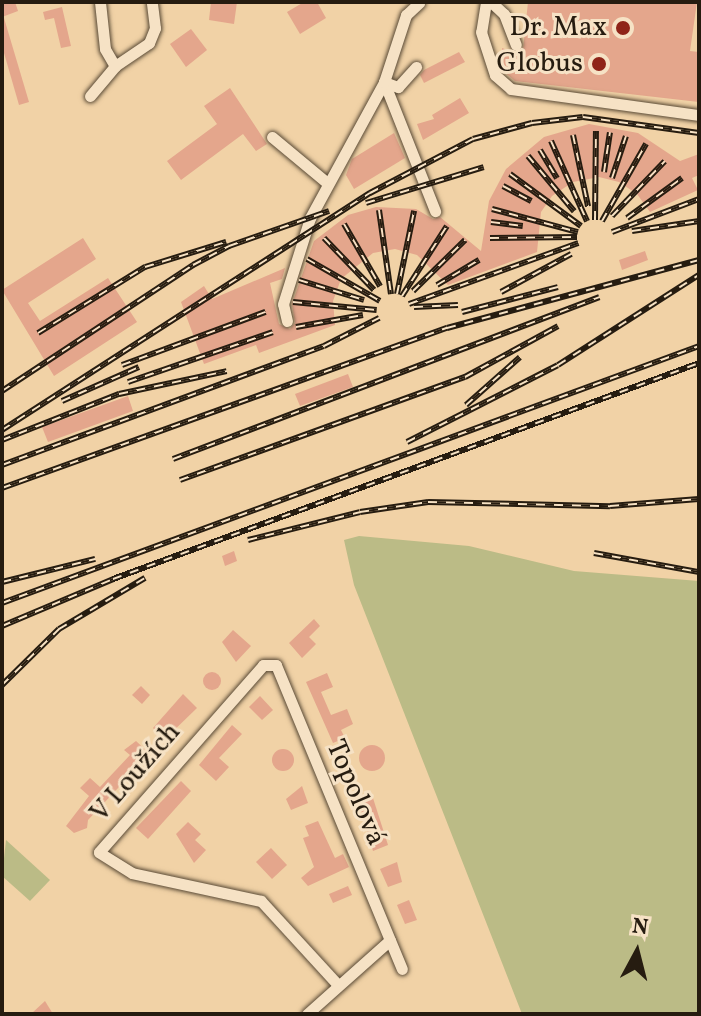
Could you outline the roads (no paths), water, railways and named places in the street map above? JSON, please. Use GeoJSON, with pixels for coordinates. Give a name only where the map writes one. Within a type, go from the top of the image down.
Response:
{"type":"FeatureCollection","features":[{"type":"Feature","properties":{"kind":"street"},"geometry":{"type":"LineString","coordinates":[[100,2],[105,49],[115,66]]}},
{"type":"Feature","properties":{"kind":"street"},"geometry":{"type":"LineString","coordinates":[[90,96],[115,66],[149,43],[155,28],[152,2]]}},
{"type":"Feature","properties":{"kind":"street"},"geometry":{"type":"LineString","coordinates":[[287,321],[283,304],[326,182],[384,82],[406,15],[419,2]]}},
{"type":"Feature","properties":{"kind":"street"},"geometry":{"type":"LineString","coordinates":[[516,45],[504,14],[488,2],[481,32],[495,75],[511,89],[699,115]]}},
{"type":"Feature","properties":{"kind":"street"},"geometry":{"type":"LineString","coordinates":[[384,82],[398,87],[416,67]]}},
{"type":"Feature","properties":{"kind":"street"},"geometry":{"type":"LineString","coordinates":[[384,82],[435,211]]}},
{"type":"Feature","properties":{"kind":"street"},"geometry":{"type":"LineString","coordinates":[[272,137],[326,182]]}},
{"type":"Feature","properties":{"kind":"street","name":"V Loužích"},"geometry":{"type":"LineString","coordinates":[[276,665],[263,665],[99,852],[132,873],[261,901],[338,985]]}},
{"type":"Feature","properties":{"kind":"street","name":"Topolová"},"geometry":{"type":"LineString","coordinates":[[276,665],[402,969]]}},
{"type":"Feature","properties":{"kind":"street"},"geometry":{"type":"LineString","coordinates":[[307,1014],[390,940]]}},
{"type":"Feature","properties":{"kind":"railway"},"geometry":{"type":"LineString","coordinates":[[2,430],[370,193],[473,139],[532,123],[583,117],[699,133]]}},
{"type":"Feature","properties":{"kind":"railway"},"geometry":{"type":"LineString","coordinates":[[595,220],[596,131]]}},
{"type":"Feature","properties":{"kind":"railway"},"geometry":{"type":"LineString","coordinates":[[604,172],[610,132]]}},
{"type":"Feature","properties":{"kind":"railway"},"geometry":{"type":"LineString","coordinates":[[573,135],[588,206]]}},
{"type":"Feature","properties":{"kind":"railway"},"geometry":{"type":"LineString","coordinates":[[612,178],[626,136]]}},
{"type":"Feature","properties":{"kind":"railway"},"geometry":{"type":"LineString","coordinates":[[551,141],[587,221]]}},
{"type":"Feature","properties":{"kind":"railway"},"geometry":{"type":"LineString","coordinates":[[602,221],[646,144]]}},
{"type":"Feature","properties":{"kind":"railway"},"geometry":{"type":"LineString","coordinates":[[540,150],[557,178]]}},
{"type":"Feature","properties":{"kind":"railway"},"geometry":{"type":"LineString","coordinates":[[528,156],[574,211]]}},
{"type":"Feature","properties":{"kind":"railway"},"geometry":{"type":"LineString","coordinates":[[612,216],[665,161]]}},
{"type":"Feature","properties":{"kind":"railway"},"geometry":{"type":"LineString","coordinates":[[366,203],[484,167]]}},
{"type":"Feature","properties":{"kind":"railway"},"geometry":{"type":"LineString","coordinates":[[510,174],[581,226]]}},
{"type":"Feature","properties":{"kind":"railway"},"geometry":{"type":"LineString","coordinates":[[627,218],[682,178]]}},
{"type":"Feature","properties":{"kind":"railway"},"geometry":{"type":"LineString","coordinates":[[503,186],[531,201]]}},
{"type":"Feature","properties":{"kind":"railway"},"geometry":{"type":"LineString","coordinates":[[612,232],[699,199]]}},
{"type":"Feature","properties":{"kind":"railway"},"geometry":{"type":"LineString","coordinates":[[492,209],[578,232]]}},
{"type":"Feature","properties":{"kind":"railway"},"geometry":{"type":"LineString","coordinates":[[379,210],[391,294]]}},
{"type":"Feature","properties":{"kind":"railway"},"geometry":{"type":"LineString","coordinates":[[2,391],[193,265],[229,246],[329,211]]}},
{"type":"Feature","properties":{"kind":"railway"},"geometry":{"type":"LineString","coordinates":[[397,294],[414,211]]}},
{"type":"Feature","properties":{"kind":"railway"},"geometry":{"type":"LineString","coordinates":[[632,231],[699,221]]}},
{"type":"Feature","properties":{"kind":"railway"},"geometry":{"type":"LineString","coordinates":[[491,222],[523,226]]}},
{"type":"Feature","properties":{"kind":"railway"},"geometry":{"type":"LineString","coordinates":[[344,224],[380,286]]}},
{"type":"Feature","properties":{"kind":"railway"},"geometry":{"type":"LineString","coordinates":[[402,296],[447,226]]}},
{"type":"Feature","properties":{"kind":"railway"},"geometry":{"type":"LineString","coordinates":[[490,238],[577,237]]}},
{"type":"Feature","properties":{"kind":"railway"},"geometry":{"type":"LineString","coordinates":[[324,238],[374,290]]}},
{"type":"Feature","properties":{"kind":"railway"},"geometry":{"type":"LineString","coordinates":[[413,291],[465,240]]}},
{"type":"Feature","properties":{"kind":"railway"},"geometry":{"type":"LineString","coordinates":[[38,333],[145,267],[226,242]]}},
{"type":"Feature","properties":{"kind":"railway"},"geometry":{"type":"LineString","coordinates":[[409,304],[578,243]]}},
{"type":"Feature","properties":{"kind":"railway"},"geometry":{"type":"LineString","coordinates":[[501,292],[571,254]]}},
{"type":"Feature","properties":{"kind":"railway"},"geometry":{"type":"LineString","coordinates":[[307,259],[380,301]]}},
{"type":"Feature","properties":{"kind":"railway"},"geometry":{"type":"LineString","coordinates":[[437,285],[479,260]]}},
{"type":"Feature","properties":{"kind":"railway"},"geometry":{"type":"LineString","coordinates":[[2,488],[447,328],[699,260]]}},
{"type":"Feature","properties":{"kind":"railway"},"geometry":{"type":"LineString","coordinates":[[407,442],[558,365],[699,275]]}},
{"type":"Feature","properties":{"kind":"railway"},"geometry":{"type":"LineString","coordinates":[[299,280],[364,300]]}},
{"type":"Feature","properties":{"kind":"railway"},"geometry":{"type":"LineString","coordinates":[[462,312],[558,287]]}},
{"type":"Feature","properties":{"kind":"railway"},"geometry":{"type":"LineString","coordinates":[[173,459],[599,297]]}},
{"type":"Feature","properties":{"kind":"railway"},"geometry":{"type":"LineString","coordinates":[[293,302],[377,310]]}},
{"type":"Feature","properties":{"kind":"railway"},"geometry":{"type":"LineString","coordinates":[[414,307],[458,305]]}},
{"type":"Feature","properties":{"kind":"railway"},"geometry":{"type":"LineString","coordinates":[[122,365],[265,312]]}},
{"type":"Feature","properties":{"kind":"railway"},"geometry":{"type":"LineString","coordinates":[[296,327],[363,315]]}},
{"type":"Feature","properties":{"kind":"railway"},"geometry":{"type":"LineString","coordinates":[[2,465],[324,346],[379,318]]}},
{"type":"Feature","properties":{"kind":"railway"},"geometry":{"type":"LineString","coordinates":[[180,480],[465,377],[558,326]]}},
{"type":"Feature","properties":{"kind":"railway"},"geometry":{"type":"LineString","coordinates":[[128,382],[273,332]]}},
{"type":"Feature","properties":{"kind":"railway"},"geometry":{"type":"LineString","coordinates":[[2,603],[699,346]]}},
{"type":"Feature","properties":{"kind":"railway"},"geometry":{"type":"LineString","coordinates":[[466,405],[520,357]]}},
{"type":"Feature","properties":{"kind":"railway"},"geometry":{"type":"LineString","coordinates":[[2,626],[113,579],[699,363]]}},
{"type":"Feature","properties":{"kind":"railway"},"geometry":{"type":"LineString","coordinates":[[62,401],[139,367]]}},
{"type":"Feature","properties":{"kind":"railway"},"geometry":{"type":"LineString","coordinates":[[2,440],[119,394],[227,371]]}},
{"type":"Feature","properties":{"kind":"railway"},"geometry":{"type":"LineString","coordinates":[[248,540],[360,512],[428,502],[610,506],[699,499]]}},
{"type":"Feature","properties":{"kind":"railway"},"geometry":{"type":"LineString","coordinates":[[594,553],[699,572]]}},
{"type":"Feature","properties":{"kind":"railway"},"geometry":{"type":"LineString","coordinates":[[2,582],[95,559]]}},
{"type":"Feature","properties":{"kind":"railway"},"geometry":{"type":"LineString","coordinates":[[2,685],[59,629],[145,578]]}},
{"type":"Feature","properties":{"kind":"place","name":"Dr. Max"},"geometry":{"type":"Point","coordinates":[623,28]}},
{"type":"Feature","properties":{"kind":"place","name":"Globus"},"geometry":{"type":"Point","coordinates":[599,64]}}]}
